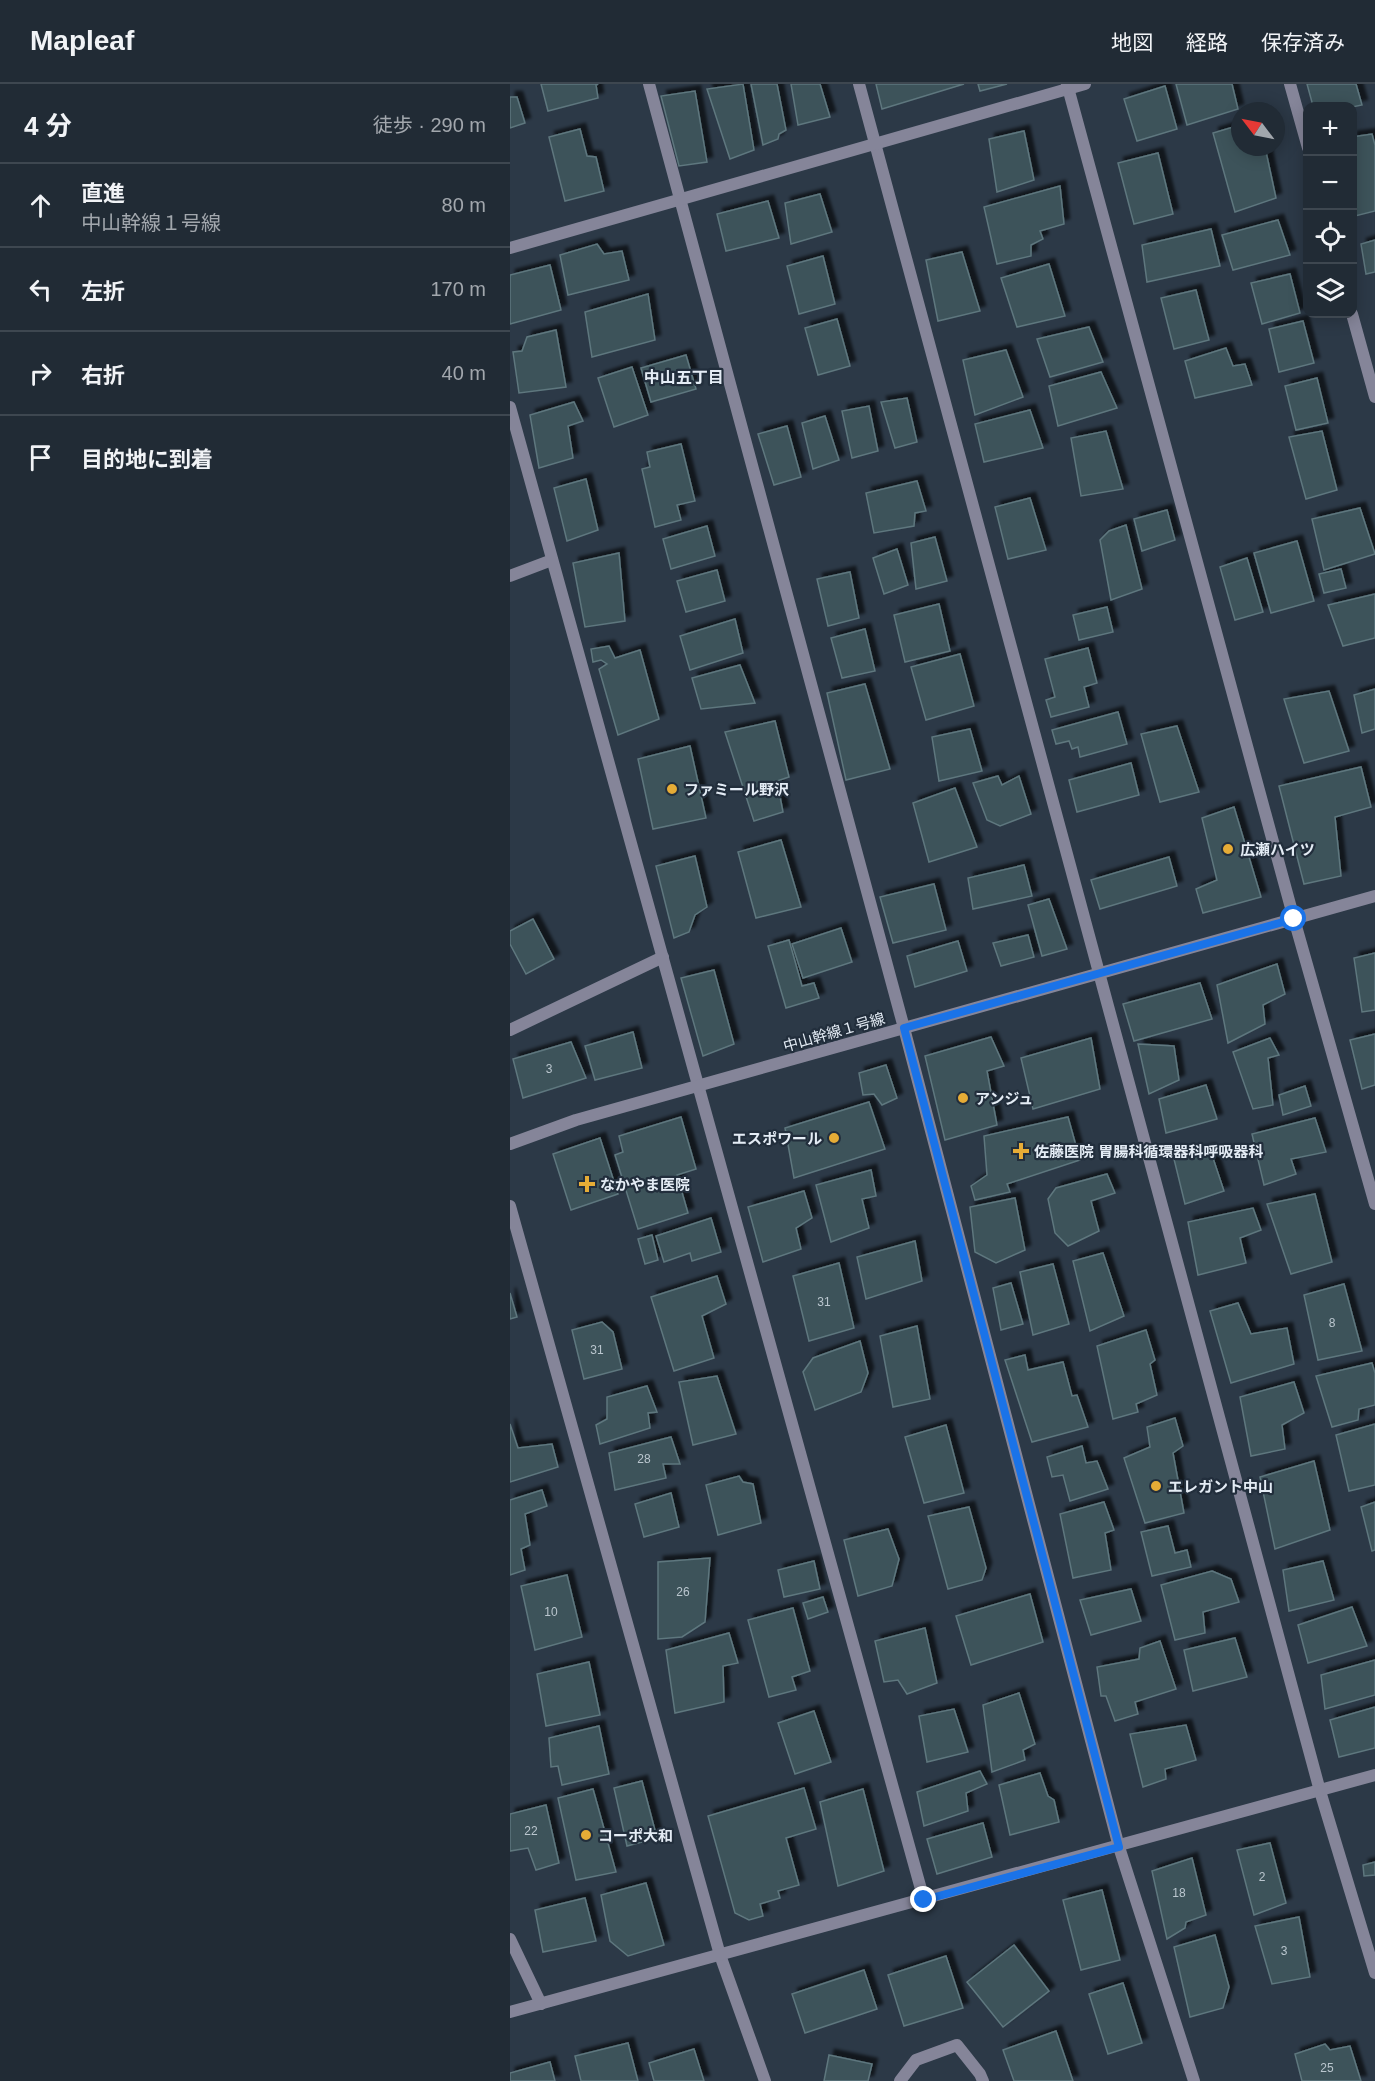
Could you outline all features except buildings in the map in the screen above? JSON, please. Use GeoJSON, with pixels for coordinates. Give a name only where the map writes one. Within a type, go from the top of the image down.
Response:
{"type":"FeatureCollection","features":[{"type":"Feature","properties":{"kind":"street"},"geometry":{"type":"LineString","coordinates":[[649,84],[904,1028],[1119,1847],[1194,2081]]}},
{"type":"Feature","properties":{"kind":"street"},"geometry":{"type":"LineString","coordinates":[[858,84],[1101,973],[1320,1791],[1375,1973]]}},
{"type":"Feature","properties":{"kind":"street"},"geometry":{"type":"LineString","coordinates":[[510,248],[875,144],[1067,86],[1085,84]]}},
{"type":"Feature","properties":{"kind":"street"},"geometry":{"type":"LineString","coordinates":[[1290,84],[1303,130]]}},
{"type":"Feature","properties":{"kind":"street"},"geometry":{"type":"LineString","coordinates":[[1067,86],[1294,919],[1375,1204]]}},
{"type":"Feature","properties":{"kind":"street"},"geometry":{"type":"LineString","coordinates":[[1353,318],[1375,397]]}},
{"type":"Feature","properties":{"kind":"street"},"geometry":{"type":"LineString","coordinates":[[510,407],[924,1900]]}},
{"type":"Feature","properties":{"kind":"street"},"geometry":{"type":"LineString","coordinates":[[510,576],[552,560]]}},
{"type":"Feature","properties":{"kind":"street","name":"中山幹線１号線"},"geometry":{"type":"LineString","coordinates":[[510,1144],[576,1120],[698,1085],[1375,896]]}},
{"type":"Feature","properties":{"kind":"street"},"geometry":{"type":"LineString","coordinates":[[510,1030],[663,957]]}},
{"type":"Feature","properties":{"kind":"street"},"geometry":{"type":"LineString","coordinates":[[510,1206],[720,1955],[765,2081]]}},
{"type":"Feature","properties":{"kind":"street"},"geometry":{"type":"LineString","coordinates":[[510,2012],[1375,1775]]}},
{"type":"Feature","properties":{"kind":"street"},"geometry":{"type":"LineString","coordinates":[[510,1939],[541,2004]]}},
{"type":"Feature","properties":{"kind":"street"},"geometry":{"type":"LineString","coordinates":[[900,2081],[916,2060],[957,2045],[980,2073],[983,2081]]}},
{"type":"Feature","properties":{"kind":"place","name":"ファミール野沢"},"geometry":{"type":"Point","coordinates":[672,789]}},
{"type":"Feature","properties":{"kind":"place","name":"広瀬ハイツ"},"geometry":{"type":"Point","coordinates":[1228,849]}},
{"type":"Feature","properties":{"kind":"place","name":"アンジュ"},"geometry":{"type":"Point","coordinates":[963,1098]}},
{"type":"Feature","properties":{"kind":"place","name":"エスポワール"},"geometry":{"type":"Point","coordinates":[834,1138]}},
{"type":"Feature","properties":{"kind":"place","name":"佐藤医院 胃腸科循環器科呼吸器科"},"geometry":{"type":"Point","coordinates":[1021,1151]}},
{"type":"Feature","properties":{"kind":"place","name":"なかやま医院"},"geometry":{"type":"Point","coordinates":[587,1184]}},
{"type":"Feature","properties":{"kind":"place","name":"エレガント中山"},"geometry":{"type":"Point","coordinates":[1156,1486]}},
{"type":"Feature","properties":{"kind":"place","name":"コーポ大和"},"geometry":{"type":"Point","coordinates":[586,1835]}},
{"type":"Feature","properties":{"kind":"district","name":"中山五丁目"},"geometry":{"type":"Point","coordinates":[684,377]}},
{"type":"Feature","properties":{"kind":"route"},"geometry":{"type":"LineString","coordinates":[[924,1900],[1119,1847],[904,1028],[1294,919]]}}]}
